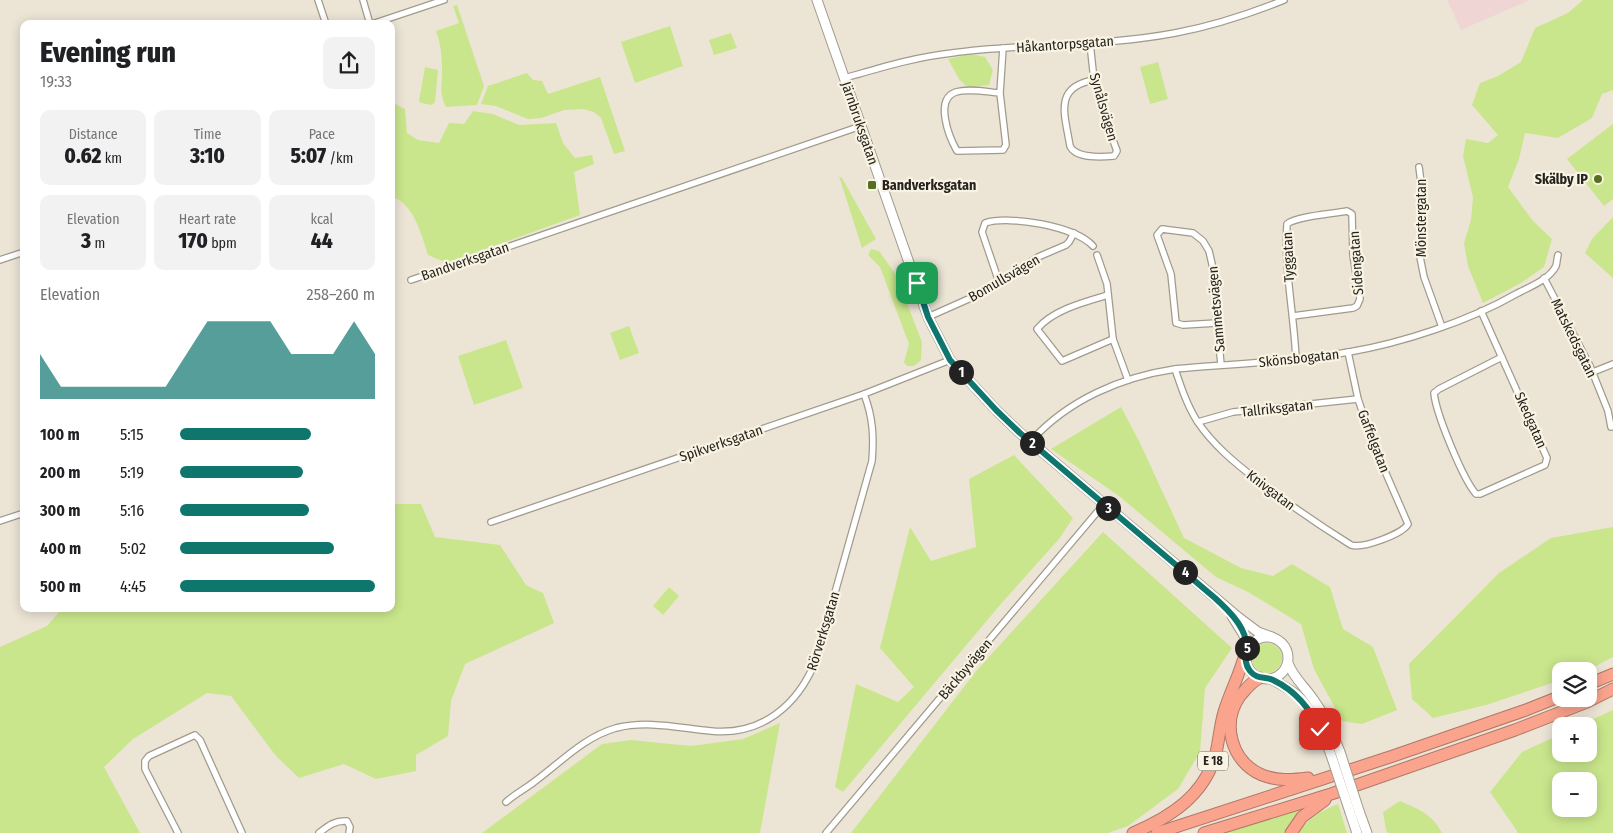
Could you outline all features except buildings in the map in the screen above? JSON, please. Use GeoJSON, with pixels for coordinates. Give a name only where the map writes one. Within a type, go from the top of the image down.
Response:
{"type":"FeatureCollection","features":[{"type":"Feature","properties":{"kind":"highway","name":"E 18"},"geometry":{"type":"LineString","coordinates":[[1133,833],[1179,809],[1194,795],[1205,779],[1216,752],[1224,713],[1239,676],[1246,651]]}},
{"type":"Feature","properties":{"kind":"highway"},"geometry":{"type":"LineString","coordinates":[[1597,681],[1613,674]]}},
{"type":"Feature","properties":{"kind":"highway","name":"E 18"},"geometry":{"type":"LineString","coordinates":[[1266,679],[1254,681],[1242,694],[1233,710],[1230,729],[1234,747],[1239,756],[1252,769],[1269,777],[1289,780],[1318,775],[1327,777]]}},
{"type":"Feature","properties":{"kind":"highway"},"geometry":{"type":"LineString","coordinates":[[1204,833],[1366,782],[1515,730],[1587,702],[1613,689]]}},
{"type":"Feature","properties":{"kind":"highway","name":"E 18"},"geometry":{"type":"LineString","coordinates":[[1157,833],[1517,713],[1552,699]]}},
{"type":"Feature","properties":{"kind":"highway"},"geometry":{"type":"LineString","coordinates":[[1291,833],[1302,816],[1317,804],[1344,792],[1361,788],[1366,782]]}},
{"type":"Feature","properties":{"kind":"street"},"geometry":{"type":"LineString","coordinates":[[318,0],[325,20]]}},
{"type":"Feature","properties":{"kind":"street"},"geometry":{"type":"LineString","coordinates":[[362,0],[370,20]]}},
{"type":"Feature","properties":{"kind":"street"},"geometry":{"type":"LineString","coordinates":[[381,20],[424,3],[444,0]]}},
{"type":"Feature","properties":{"kind":"street","name":"Järnbruksgatan"},"geometry":{"type":"LineString","coordinates":[[817,0],[928,317],[950,360],[996,410],[1104,504],[1255,630],[1272,637]]}},
{"type":"Feature","properties":{"kind":"street","name":"Håkantorpsgatan"},"geometry":{"type":"LineString","coordinates":[[844,78],[906,61],[938,55],[1003,48],[1090,43],[1175,33],[1227,20],[1284,0]]}},
{"type":"Feature","properties":{"kind":"street","name":"Synålsvägen"},"geometry":{"type":"LineString","coordinates":[[1090,43],[1094,80],[1117,151],[1114,156],[1103,157],[1076,153],[1071,149],[1064,107],[1065,98],[1076,85],[1094,80]]}},
{"type":"Feature","properties":{"kind":"street"},"geometry":{"type":"LineString","coordinates":[[1000,92],[955,92],[944,104],[949,137],[957,151],[1003,150],[1006,145],[1000,92],[1003,48]]}},
{"type":"Feature","properties":{"kind":"street","name":"Bandverksgatan"},"geometry":{"type":"LineString","coordinates":[[410,280],[861,126]]}},
{"type":"Feature","properties":{"kind":"street","name":"Mönstergatan"},"geometry":{"type":"LineString","coordinates":[[1420,167],[1424,206],[1420,257],[1424,277],[1442,327]]}},
{"type":"Feature","properties":{"kind":"street","name":"Tyggatan"},"geometry":{"type":"LineString","coordinates":[[1296,359],[1288,274],[1287,224],[1309,217],[1348,211],[1353,215]]}},
{"type":"Feature","properties":{"kind":"street","name":"Sidengatan"},"geometry":{"type":"LineString","coordinates":[[1293,316],[1357,306],[1360,299],[1353,254],[1353,215]]}},
{"type":"Feature","properties":{"kind":"street"},"geometry":{"type":"LineString","coordinates":[[999,282],[982,232],[985,223],[1032,222],[1053,226],[1084,238],[1092,246]]}},
{"type":"Feature","properties":{"kind":"street","name":"Sammetsvägen"},"geometry":{"type":"LineString","coordinates":[[1217,323],[1183,325],[1176,323],[1170,274],[1157,235],[1160,230],[1193,233],[1206,246],[1212,264],[1217,323],[1220,365]]}},
{"type":"Feature","properties":{"kind":"street","name":"Bomullsvägen"},"geometry":{"type":"LineString","coordinates":[[928,317],[982,293],[1038,257],[1066,245],[1074,233]]}},
{"type":"Feature","properties":{"kind":"street"},"geometry":{"type":"LineString","coordinates":[[0,260],[20,253]]}},
{"type":"Feature","properties":{"kind":"street"},"geometry":{"type":"LineString","coordinates":[[1097,254],[1107,284],[1113,339],[1128,380]]}},
{"type":"Feature","properties":{"kind":"street","name":"Skönsbogatan"},"geometry":{"type":"LineString","coordinates":[[1031,441],[1047,423],[1076,404],[1128,380],[1175,369],[1296,359],[1348,352],[1384,345],[1442,327],[1506,300],[1544,278],[1556,266],[1558,255]]}},
{"type":"Feature","properties":{"kind":"street","name":"Matskedsgatan"},"geometry":{"type":"LineString","coordinates":[[1544,278],[1593,372],[1608,411],[1611,427]]}},
{"type":"Feature","properties":{"kind":"street"},"geometry":{"type":"LineString","coordinates":[[1108,295],[1065,310],[1051,318],[1037,330],[1062,361],[1113,339]]}},
{"type":"Feature","properties":{"kind":"street","name":"Skedgatan"},"geometry":{"type":"LineString","coordinates":[[1482,311],[1539,437],[1547,462],[1545,465],[1480,494],[1476,494],[1464,474],[1441,420],[1434,394],[1439,389],[1502,357]]}},
{"type":"Feature","properties":{"kind":"street","name":"Gaffelgatan"},"geometry":{"type":"LineString","coordinates":[[1348,352],[1358,399],[1374,446],[1407,518],[1407,526]]}},
{"type":"Feature","properties":{"kind":"street","name":"Spikverksgatan"},"geometry":{"type":"LineString","coordinates":[[491,522],[864,394],[950,360]]}},
{"type":"Feature","properties":{"kind":"street"},"geometry":{"type":"LineString","coordinates":[[1593,372],[1613,364]]}},
{"type":"Feature","properties":{"kind":"street","name":"Knivgatan"},"geometry":{"type":"LineString","coordinates":[[1175,369],[1184,396],[1209,438],[1234,463],[1295,508],[1351,545],[1357,547],[1382,539],[1407,526]]}},
{"type":"Feature","properties":{"kind":"street","name":"Rörverksgatan"},"geometry":{"type":"LineString","coordinates":[[506,802],[585,743],[613,729],[627,725],[646,724],[719,732],[745,729],[771,718],[798,694],[809,677],[818,652],[872,461],[874,432],[864,394]]}},
{"type":"Feature","properties":{"kind":"street","name":"Tallriksgatan"},"geometry":{"type":"LineString","coordinates":[[1198,422],[1233,412],[1358,399]]}},
{"type":"Feature","properties":{"kind":"street","name":"Bäckbyvägen"},"geometry":{"type":"LineString","coordinates":[[826,833],[1104,504]]}},
{"type":"Feature","properties":{"kind":"street"},"geometry":{"type":"LineString","coordinates":[[0,521],[20,514]]}},
{"type":"Feature","properties":{"kind":"street","name":"Järnbruksgatan"},"geometry":{"type":"LineString","coordinates":[[1215,598],[1241,628],[1245,637],[1246,651]]}},
{"type":"Feature","properties":{"kind":"street"},"geometry":{"type":"LineString","coordinates":[[1335,754],[1305,704],[1291,691],[1251,673],[1248,668],[1246,651],[1258,638],[1272,637],[1283,644],[1293,675],[1313,698],[1331,730],[1335,754],[1354,812],[1356,833]]}},
{"type":"Feature","properties":{"kind":"street"},"geometry":{"type":"LineString","coordinates":[[1266,679],[1281,674],[1288,663]]}},
{"type":"Feature","properties":{"kind":"street"},"geometry":{"type":"LineString","coordinates":[[178,833],[144,765],[149,756],[196,735],[242,833]]}},
{"type":"Feature","properties":{"kind":"street"},"geometry":{"type":"LineString","coordinates":[[1354,812],[1367,833]]}},
{"type":"Feature","properties":{"kind":"street"},"geometry":{"type":"LineString","coordinates":[[320,833],[336,821],[347,820],[350,827],[349,833]]}},
{"type":"Feature","properties":{"kind":"shaded area"},"geometry":{"type":"Polygon","coordinates":[[[1447,0],[1530,0],[1461,30],[1447,0]]]}},
{"type":"Feature","properties":{"kind":"green space"},"geometry":{"type":"Polygon","coordinates":[[[1583,0],[1613,0],[1613,90],[1602,94],[1592,118],[1558,138],[1525,133],[1519,159],[1508,187],[1533,221],[1552,239],[1544,267],[1521,283],[1483,303],[1468,266],[1464,243],[1471,220],[1473,197],[1463,156],[1466,139],[1488,143],[1498,135],[1472,105],[1480,83],[1498,76],[1521,62],[1535,28],[1568,13],[1583,0]]]}},
{"type":"Feature","properties":{"kind":"green space"},"geometry":{"type":"Polygon","coordinates":[[[457,5],[484,86],[477,105],[446,107],[442,94],[441,56],[436,31],[459,23],[453,6],[457,5]]]}},
{"type":"Feature","properties":{"kind":"green space"},"geometry":{"type":"Polygon","coordinates":[[[670,26],[683,66],[635,83],[621,42],[670,26]]]}},
{"type":"Feature","properties":{"kind":"green space"},"geometry":{"type":"Polygon","coordinates":[[[731,33],[737,48],[714,55],[709,40],[731,33]]]}},
{"type":"Feature","properties":{"kind":"green space"},"geometry":{"type":"Polygon","coordinates":[[[970,54],[985,57],[993,70],[989,85],[968,88],[959,79],[948,59],[970,54]]]}},
{"type":"Feature","properties":{"kind":"green space"},"geometry":{"type":"Polygon","coordinates":[[[1158,62],[1168,99],[1150,104],[1140,67],[1158,62]]]}},
{"type":"Feature","properties":{"kind":"green space"},"geometry":{"type":"Polygon","coordinates":[[[425,67],[438,70],[435,102],[432,105],[419,101],[425,67]]]}},
{"type":"Feature","properties":{"kind":"green space"},"geometry":{"type":"Polygon","coordinates":[[[527,73],[533,80],[542,81],[548,94],[600,77],[625,151],[614,154],[601,118],[594,112],[583,109],[564,110],[541,118],[528,119],[496,106],[481,104],[488,86],[527,73]]]}},
{"type":"Feature","properties":{"kind":"green space"},"geometry":{"type":"Polygon","coordinates":[[[395,104],[405,109],[407,133],[418,140],[439,143],[449,123],[464,124],[473,111],[493,114],[519,125],[556,123],[563,143],[575,158],[592,155],[594,164],[574,172],[580,215],[447,263],[428,255],[416,220],[399,200],[395,198],[395,104]]]}},
{"type":"Feature","properties":{"kind":"green space","name":"Skälby IP"},"geometry":{"type":"Polygon","coordinates":[[[1613,124],[1613,199],[1604,206],[1567,159],[1613,124]]]}},
{"type":"Feature","properties":{"kind":"green space"},"geometry":{"type":"Polygon","coordinates":[[[839,176],[842,178],[876,239],[862,248],[839,176]]]}},
{"type":"Feature","properties":{"kind":"green space"},"geometry":{"type":"Polygon","coordinates":[[[1613,217],[1613,278],[1585,253],[1592,239],[1613,217]]]}},
{"type":"Feature","properties":{"kind":"green space"},"geometry":{"type":"Polygon","coordinates":[[[871,249],[879,251],[896,275],[922,342],[921,360],[914,366],[907,366],[904,362],[909,344],[880,267],[868,255],[871,249]]]}},
{"type":"Feature","properties":{"kind":"green space"},"geometry":{"type":"Polygon","coordinates":[[[629,326],[639,353],[620,360],[610,333],[629,326]]]}},
{"type":"Feature","properties":{"kind":"green space"},"geometry":{"type":"Polygon","coordinates":[[[506,340],[523,388],[474,405],[458,356],[506,340]]]}},
{"type":"Feature","properties":{"kind":"green space"},"geometry":{"type":"Polygon","coordinates":[[[1121,407],[1184,538],[1241,568],[1273,576],[1292,564],[1330,587],[1343,629],[1373,647],[1397,710],[1362,724],[1342,721],[1314,669],[1301,624],[1248,592],[1216,577],[1119,496],[1051,449],[1121,407]]]}},
{"type":"Feature","properties":{"kind":"green space"},"geometry":{"type":"Polygon","coordinates":[[[1014,455],[1073,518],[1059,539],[1000,605],[843,792],[835,787],[856,684],[898,702],[914,687],[880,648],[910,527],[931,561],[976,547],[969,479],[1014,455]]]}},
{"type":"Feature","properties":{"kind":"green space"},"geometry":{"type":"Polygon","coordinates":[[[395,504],[421,504],[435,537],[500,545],[526,585],[543,593],[554,623],[465,664],[451,701],[448,736],[416,755],[416,771],[376,779],[344,764],[299,778],[276,756],[231,696],[207,693],[133,739],[104,767],[140,833],[0,833],[0,647],[47,626],[59,612],[395,612],[395,504]]]}},
{"type":"Feature","properties":{"kind":"green space"},"geometry":{"type":"Polygon","coordinates":[[[1613,527],[1613,657],[1597,665],[1597,662],[1552,662],[1552,683],[1486,705],[1433,718],[1412,699],[1409,664],[1499,573],[1551,538],[1613,527]]]}},
{"type":"Feature","properties":{"kind":"green space"},"geometry":{"type":"Polygon","coordinates":[[[1103,532],[1232,648],[1205,688],[1200,752],[1178,789],[1128,826],[1108,833],[851,833],[977,670],[1103,532]]]}},
{"type":"Feature","properties":{"kind":"green space"},"geometry":{"type":"Polygon","coordinates":[[[669,587],[679,596],[663,615],[653,606],[669,587]]]}},
{"type":"Feature","properties":{"kind":"green space"},"geometry":{"type":"Polygon","coordinates":[[[1267,643],[1278,647],[1282,658],[1278,669],[1267,673],[1256,669],[1252,658],[1256,647],[1267,643]]]}},
{"type":"Feature","properties":{"kind":"green space"},"geometry":{"type":"Polygon","coordinates":[[[1613,710],[1613,833],[1517,833],[1490,792],[1522,752],[1552,738],[1552,762],[1597,762],[1597,717],[1613,710]]]}},
{"type":"Feature","properties":{"kind":"green space"},"geometry":{"type":"Polygon","coordinates":[[[780,723],[760,833],[482,833],[602,744],[631,740],[691,746],[743,739],[780,723]]]}},
{"type":"Feature","properties":{"kind":"green space"},"geometry":{"type":"Polygon","coordinates":[[[1400,801],[1429,817],[1442,833],[1388,833],[1383,812],[1400,801]]]}},
{"type":"Feature","properties":{"kind":"green space"},"geometry":{"type":"Polygon","coordinates":[[[1338,804],[1347,833],[1298,833],[1315,816],[1338,804]]]}},
{"type":"Feature","properties":{"kind":"green space"},"geometry":{"type":"Polygon","coordinates":[[[1308,806],[1286,833],[1224,833],[1308,806]]]}},
{"type":"Feature","properties":{"kind":"place","name":"Skälby IP"},"geometry":{"type":"Point","coordinates":[1598,179]}},
{"type":"Feature","properties":{"kind":"place","name":"Bandverksgatan"},"geometry":{"type":"Point","coordinates":[872,185]}},
{"type":"Feature","properties":{"kind":"route"},"geometry":{"type":"LineString","coordinates":[[917,283],[928,317],[950,360],[1020,433],[1215,598],[1241,628],[1247,648],[1245,654],[1246,662],[1251,673],[1260,678],[1271,679],[1299,697],[1311,712],[1320,729]]}}]}
